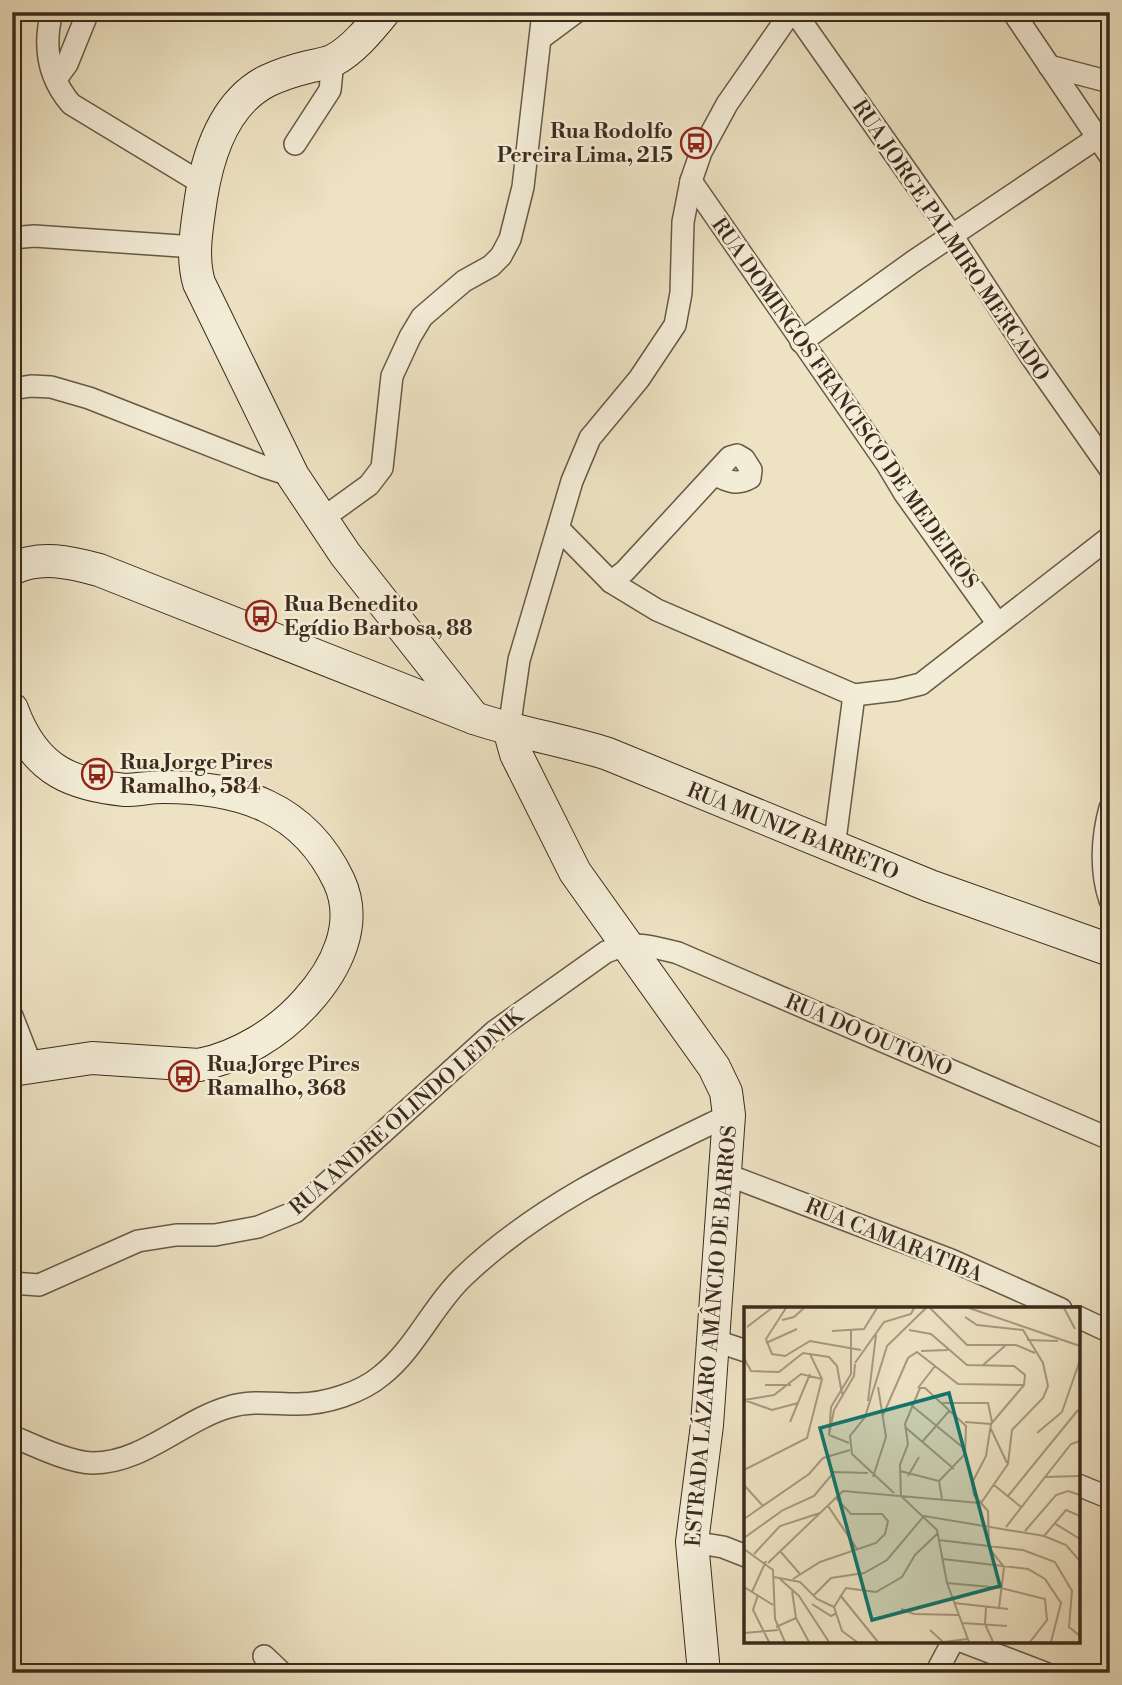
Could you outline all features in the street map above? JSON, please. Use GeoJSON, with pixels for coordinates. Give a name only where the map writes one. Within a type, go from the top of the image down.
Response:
{"type":"FeatureCollection","features":[{"type":"Feature","properties":{"kind":"street"},"geometry":{"type":"LineString","coordinates":[[52,12],[48,26],[47,52],[62,93],[71,104],[203,184]]}},
{"type":"Feature","properties":{"kind":"street"},"geometry":{"type":"LineString","coordinates":[[56,79],[67,64],[88,12]]}},
{"type":"Feature","properties":{"kind":"street"},"geometry":{"type":"LineString","coordinates":[[384,12],[361,38],[333,61],[304,68],[267,82],[235,108],[220,130],[203,184],[194,265],[199,283],[293,476],[345,554],[474,718]]}},
{"type":"Feature","properties":{"kind":"street"},"geometry":{"type":"LineString","coordinates":[[322,519],[359,493],[382,468],[392,376],[422,317],[464,281],[491,266],[501,256],[510,239],[523,187],[544,12]]}},
{"type":"Feature","properties":{"kind":"street"},"geometry":{"type":"LineString","coordinates":[[541,38],[576,12]]}},
{"type":"Feature","properties":{"kind":"street"},"geometry":{"type":"LineString","coordinates":[[509,729],[519,660],[572,481],[590,438],[650,364],[675,325],[681,293],[684,222],[691,181],[701,152],[727,104],[791,12]]}},
{"type":"Feature","properties":{"kind":"street","name":"RUA JORGE PALMIRO MERCADO"},"geometry":{"type":"LineString","coordinates":[[791,12],[801,21],[953,237],[1037,366],[1110,469]]}},
{"type":"Feature","properties":{"kind":"street"},"geometry":{"type":"LineString","coordinates":[[1013,12],[1110,156]]}},
{"type":"Feature","properties":{"kind":"street"},"geometry":{"type":"LineString","coordinates":[[295,144],[330,90],[333,61]]}},
{"type":"Feature","properties":{"kind":"street"},"geometry":{"type":"LineString","coordinates":[[1049,66],[1110,82]]}},
{"type":"Feature","properties":{"kind":"street"},"geometry":{"type":"LineString","coordinates":[[801,342],[914,261],[1097,138]]}},
{"type":"Feature","properties":{"kind":"street","name":"RUA DOMINGOS FRANCISCO DE MEDEIROS"},"geometry":{"type":"LineString","coordinates":[[691,181],[905,494],[998,624]]}},
{"type":"Feature","properties":{"kind":"street"},"geometry":{"type":"LineString","coordinates":[[12,238],[34,236],[195,247]]}},
{"type":"Feature","properties":{"kind":"street"},"geometry":{"type":"LineString","coordinates":[[12,389],[51,387],[89,398],[293,476]]}},
{"type":"Feature","properties":{"kind":"street"},"geometry":{"type":"LineString","coordinates":[[611,582],[716,475]]}},
{"type":"Feature","properties":{"kind":"street"},"geometry":{"type":"LineString","coordinates":[[559,529],[611,582],[657,610],[853,695],[920,684],[1110,537]]}},
{"type":"Feature","properties":{"kind":"street","name":"RUA MUNIZ BARRETO"},"geometry":{"type":"LineString","coordinates":[[12,569],[23,563],[65,561],[99,570],[474,718],[608,754],[940,890],[1110,950]]}},
{"type":"Feature","properties":{"kind":"street"},"geometry":{"type":"LineString","coordinates":[[834,848],[853,695]]}},
{"type":"Feature","properties":{"kind":"street"},"geometry":{"type":"LineString","coordinates":[[12,709],[35,754],[59,772],[85,783],[126,790],[163,787],[202,790],[243,797],[286,816],[316,842],[331,864],[348,908],[342,946],[317,990],[280,1028],[213,1062],[198,1065],[92,1058],[22,1068],[12,1016]]}},
{"type":"Feature","properties":{"kind":"street","name":"ESTRADA LÁZARO AMÂNCIO DE BARROS"},"geometry":{"type":"LineString","coordinates":[[509,729],[516,754],[575,872],[713,1067],[726,1092],[729,1115],[707,1425],[692,1542],[704,1673]]}},
{"type":"Feature","properties":{"kind":"street","name":"ESTRADA LÁZARO AMÂNCIO DE BARROS"},"geometry":{"type":"LineString","coordinates":[[541,802],[542,736]]}},
{"type":"Feature","properties":{"kind":"street"},"geometry":{"type":"LineString","coordinates":[[1110,808],[1104,848],[1104,884],[1110,900]]}},
{"type":"Feature","properties":{"kind":"street","name":"RUA DO OUTONO"},"geometry":{"type":"LineString","coordinates":[[625,944],[652,946],[678,953],[1110,1139]]}},
{"type":"Feature","properties":{"kind":"street","name":"RUA ANDRE OLINDO LEDNIK"},"geometry":{"type":"LineString","coordinates":[[12,1283],[39,1285],[138,1241],[176,1235],[215,1235],[258,1227],[295,1212],[495,1031],[606,951],[625,944]]}},
{"type":"Feature","properties":{"kind":"street"},"geometry":{"type":"LineString","coordinates":[[12,1436],[51,1452],[91,1463],[122,1458],[230,1406],[251,1403],[302,1405],[320,1402],[362,1387],[382,1376],[419,1334],[459,1280],[493,1248],[547,1210],[658,1149],[729,1115]]}},
{"type":"Feature","properties":{"kind":"street","name":"RUA CAMARATIBA"},"geometry":{"type":"LineString","coordinates":[[725,1174],[951,1260],[1057,1307]]}},
{"type":"Feature","properties":{"kind":"street"},"geometry":{"type":"LineString","coordinates":[[1080,1318],[1110,1332]]}},
{"type":"Feature","properties":{"kind":"street"},"geometry":{"type":"LineString","coordinates":[[713,1340],[744,1350]]}},
{"type":"Feature","properties":{"kind":"street"},"geometry":{"type":"LineString","coordinates":[[1080,1486],[1110,1497]]}},
{"type":"Feature","properties":{"kind":"street"},"geometry":{"type":"LineString","coordinates":[[692,1542],[723,1547],[744,1555]]}},
{"type":"Feature","properties":{"kind":"street"},"geometry":{"type":"LineString","coordinates":[[936,1673],[952,1643]]}},
{"type":"Feature","properties":{"kind":"street"},"geometry":{"type":"LineString","coordinates":[[966,1643],[1045,1673]]}},
{"type":"Feature","properties":{"kind":"street"},"geometry":{"type":"LineString","coordinates":[[264,1656],[282,1673]]}},
{"type":"Feature","properties":{"kind":"place","name":"Rua Rodolfo Pereira Lima, 215"},"geometry":{"type":"Point","coordinates":[696,143]}},
{"type":"Feature","properties":{"kind":"place","name":"Rua Benedito Egídio Barbosa, 88"},"geometry":{"type":"Point","coordinates":[261,616]}},
{"type":"Feature","properties":{"kind":"place","name":"Rua Jorge Pires Ramalho, 584"},"geometry":{"type":"Point","coordinates":[97,774]}},
{"type":"Feature","properties":{"kind":"place","name":"Rua Jorge Pires Ramalho, 368"},"geometry":{"type":"Point","coordinates":[184,1076]}}]}
